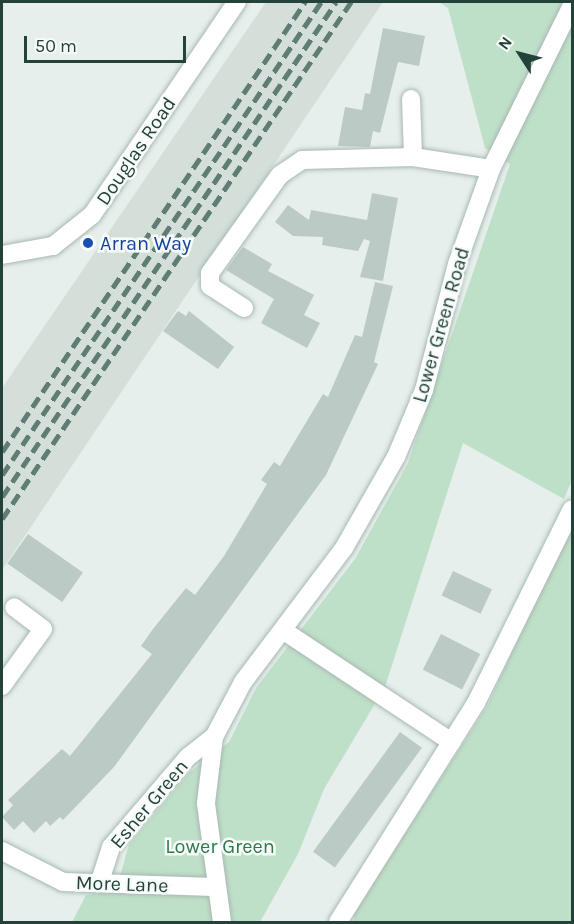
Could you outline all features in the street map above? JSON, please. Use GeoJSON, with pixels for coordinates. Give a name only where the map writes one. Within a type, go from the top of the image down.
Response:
{"type":"FeatureCollection","features":[{"type":"Feature","properties":{"kind":"street","name":"Douglas Road"},"geometry":{"type":"LineString","coordinates":[[2,255],[53,246],[92,216],[237,2]]}},
{"type":"Feature","properties":{"kind":"street","name":"Lower Green Road"},"geometry":{"type":"LineString","coordinates":[[284,631],[344,548],[400,448],[491,169],[573,4]]}},
{"type":"Feature","properties":{"kind":"street"},"geometry":{"type":"LineString","coordinates":[[411,99],[413,157]]}},
{"type":"Feature","properties":{"kind":"street"},"geometry":{"type":"LineString","coordinates":[[244,308],[210,286],[210,273],[280,175],[302,159],[413,157],[491,169]]}},
{"type":"Feature","properties":{"kind":"street"},"geometry":{"type":"LineString","coordinates":[[338,922],[452,742],[508,646],[573,509]]}},
{"type":"Feature","properties":{"kind":"street"},"geometry":{"type":"LineString","coordinates":[[2,686],[43,629],[14,607]]}},
{"type":"Feature","properties":{"kind":"street"},"geometry":{"type":"LineString","coordinates":[[222,922],[214,887],[206,803],[214,737],[243,682],[284,631],[452,742]]}},
{"type":"Feature","properties":{"kind":"street","name":"Esher Green"},"geometry":{"type":"LineString","coordinates":[[100,881],[111,847],[188,757],[214,737]]}},
{"type":"Feature","properties":{"kind":"street","name":"More Lane"},"geometry":{"type":"LineString","coordinates":[[2,851],[63,882],[100,881],[214,887]]}},
{"type":"Feature","properties":{"kind":"shaded area"},"geometry":{"type":"Polygon","coordinates":[[[266,2],[383,2],[2,570],[2,388],[266,2]]]}},
{"type":"Feature","properties":{"kind":"green space","name":"Lower Green"},"geometry":{"type":"Polygon","coordinates":[[[439,2],[572,2],[572,480],[564,499],[463,443],[385,687],[324,789],[298,854],[260,922],[72,922],[86,895],[116,891],[129,844],[190,772],[229,742],[256,688],[355,559],[408,463],[510,164],[485,148],[448,8],[439,2]]]}},
{"type":"Feature","properties":{"kind":"green space"},"geometry":{"type":"Polygon","coordinates":[[[572,521],[572,922],[354,922],[354,913],[488,705],[572,521]]]}},
{"type":"Feature","properties":{"kind":"building"},"geometry":{"type":"Polygon","coordinates":[[[383,28],[425,36],[419,66],[398,62],[380,133],[373,131],[370,147],[338,146],[345,107],[362,110],[365,93],[370,94],[383,28]]]}},
{"type":"Feature","properties":{"kind":"building"},"geometry":{"type":"Polygon","coordinates":[[[372,193],[398,198],[383,281],[360,277],[370,241],[364,239],[358,251],[322,245],[323,237],[293,236],[275,222],[288,205],[309,220],[311,210],[367,220],[372,193]]]}},
{"type":"Feature","properties":{"kind":"building"},"geometry":{"type":"Polygon","coordinates":[[[243,247],[272,264],[268,271],[314,295],[304,315],[320,323],[307,348],[261,323],[274,299],[226,270],[243,247]]]}},
{"type":"Feature","properties":{"kind":"building"},"geometry":{"type":"Polygon","coordinates":[[[375,282],[393,286],[374,362],[378,364],[326,475],[114,767],[63,820],[60,817],[50,826],[46,821],[34,833],[23,821],[14,830],[2,817],[13,805],[8,800],[62,749],[70,756],[152,654],[141,646],[153,629],[186,588],[195,595],[224,556],[267,484],[261,480],[274,462],[280,466],[323,394],[328,397],[355,335],[362,337],[375,282]]]}},
{"type":"Feature","properties":{"kind":"building"},"geometry":{"type":"Polygon","coordinates":[[[178,311],[186,316],[189,311],[234,347],[218,369],[163,331],[178,311]]]}},
{"type":"Feature","properties":{"kind":"building"},"geometry":{"type":"Polygon","coordinates":[[[28,534],[83,572],[62,602],[7,563],[28,534]]]}},
{"type":"Feature","properties":{"kind":"building"},"geometry":{"type":"Polygon","coordinates":[[[453,571],[492,589],[481,614],[442,595],[453,571]]]}},
{"type":"Feature","properties":{"kind":"building"},"geometry":{"type":"Polygon","coordinates":[[[441,634],[480,654],[462,690],[423,670],[441,634]]]}},
{"type":"Feature","properties":{"kind":"building"},"geometry":{"type":"Polygon","coordinates":[[[400,732],[422,748],[335,868],[313,852],[400,732]]]}},
{"type":"Feature","properties":{"kind":"railway"},"geometry":{"type":"LineString","coordinates":[[2,452],[305,2]]}},
{"type":"Feature","properties":{"kind":"railway"},"geometry":{"type":"LineString","coordinates":[[2,475],[321,2]]}},
{"type":"Feature","properties":{"kind":"railway"},"geometry":{"type":"LineString","coordinates":[[2,497],[336,2]]}},
{"type":"Feature","properties":{"kind":"railway"},"geometry":{"type":"LineString","coordinates":[[2,519],[351,2]]}},
{"type":"Feature","properties":{"kind":"place","name":"Arran Way"},"geometry":{"type":"Point","coordinates":[88,243]}}]}
